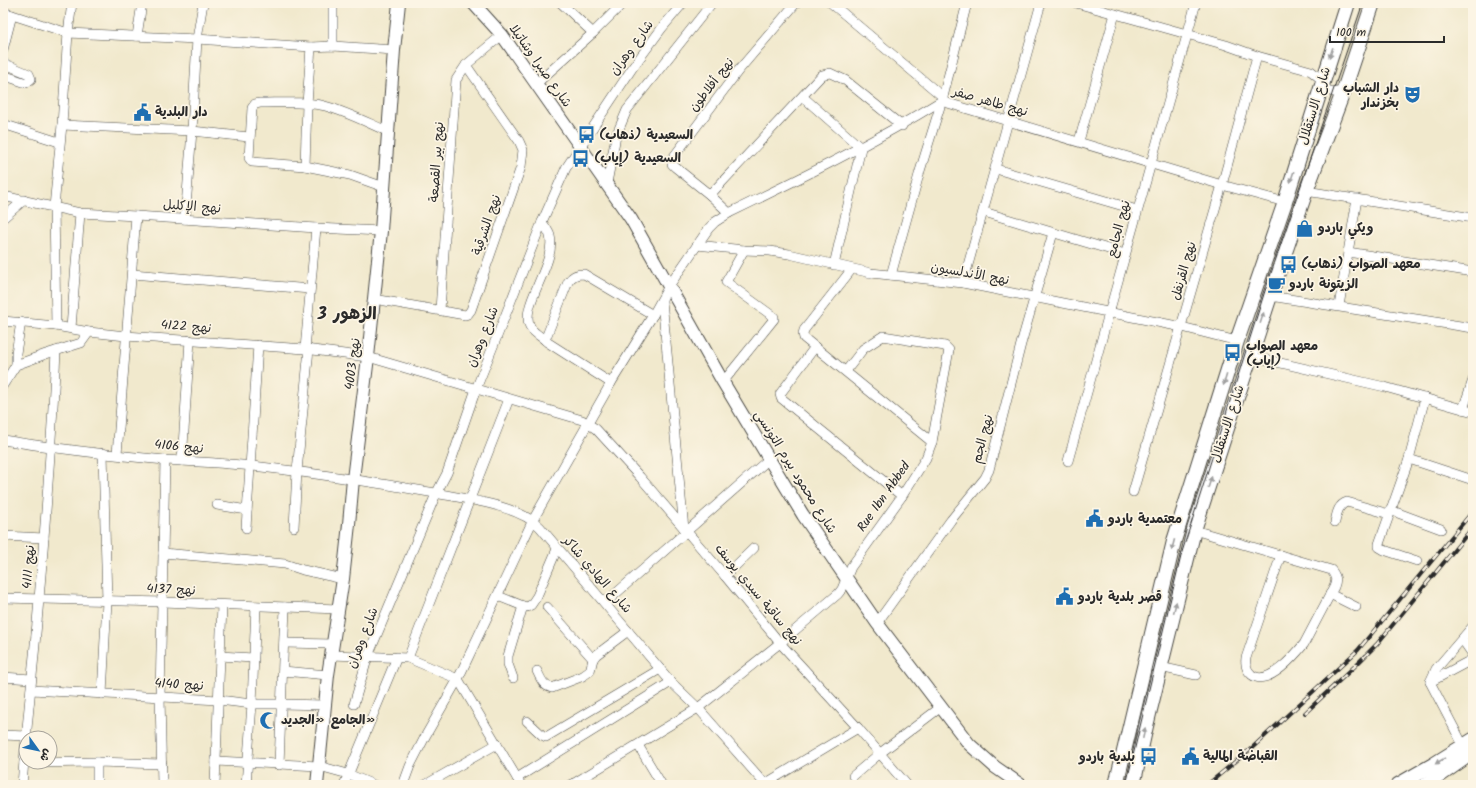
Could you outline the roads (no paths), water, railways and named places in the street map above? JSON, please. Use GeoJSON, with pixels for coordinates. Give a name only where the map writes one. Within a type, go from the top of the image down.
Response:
{"type":"FeatureCollection","features":[{"type":"Feature","properties":{"kind":"main road","name":"نهج 4003"},"geometry":{"type":"LineString","coordinates":[[317,785],[328,675],[343,579],[353,479],[368,357],[381,231],[394,50],[399,3]]}},
{"type":"Feature","properties":{"kind":"main road","name":"شارع صبرا وشاتيلا"},"geometry":{"type":"LineString","coordinates":[[473,3],[502,35],[580,147]]}},
{"type":"Feature","properties":{"kind":"main road","name":"شارع الاستقلال"},"geometry":{"type":"LineString","coordinates":[[1116,785],[1174,540],[1237,341],[1285,202],[1322,81],[1348,3]]}},
{"type":"Feature","properties":{"kind":"main road","name":"شارع الاستقلال"},"geometry":{"type":"LineString","coordinates":[[1133,785],[1194,530],[1270,296],[1306,191],[1345,87],[1373,3]]}},
{"type":"Feature","properties":{"kind":"main road","name":"شارع محمود بيرم التونسي"},"geometry":{"type":"LineString","coordinates":[[580,147],[607,183],[631,219],[723,382],[769,459],[803,515],[846,578],[877,622],[969,744],[995,767],[1021,785]]}},
{"type":"Feature","properties":{"kind":"main road"},"geometry":{"type":"LineString","coordinates":[[1401,784],[1470,746]]}},
{"type":"Feature","properties":{"kind":"main road"},"geometry":{"type":"LineString","coordinates":[[1426,785],[1470,746]]}},
{"type":"Feature","properties":{"kind":"street"},"geometry":{"type":"LineString","coordinates":[[56,326],[54,207],[59,142],[62,125],[68,33],[72,3]]}},
{"type":"Feature","properties":{"kind":"street"},"geometry":{"type":"LineString","coordinates":[[137,36],[142,3]]}},
{"type":"Feature","properties":{"kind":"street"},"geometry":{"type":"LineString","coordinates":[[185,219],[197,39],[203,3]]}},
{"type":"Feature","properties":{"kind":"street"},"geometry":{"type":"LineString","coordinates":[[333,3],[333,46]]}},
{"type":"Feature","properties":{"kind":"street"},"geometry":{"type":"LineString","coordinates":[[561,3],[593,33]]}},
{"type":"Feature","properties":{"kind":"street"},"geometry":{"type":"LineString","coordinates":[[536,84],[593,33],[623,3]]}},
{"type":"Feature","properties":{"kind":"street","name":"شارع وهران"},"geometry":{"type":"LineString","coordinates":[[354,704],[368,656],[436,494],[447,473],[476,389],[542,222],[566,168],[633,67],[683,3]]}},
{"type":"Feature","properties":{"kind":"street"},"geometry":{"type":"LineString","coordinates":[[607,183],[616,136],[627,110],[712,3]]}},
{"type":"Feature","properties":{"kind":"street","name":"نهج أفلاطون"},"geometry":{"type":"LineString","coordinates":[[729,213],[710,195],[672,164],[674,156],[738,71],[796,3]]}},
{"type":"Feature","properties":{"kind":"street"},"geometry":{"type":"LineString","coordinates":[[831,3],[942,99]]}},
{"type":"Feature","properties":{"kind":"street"},"geometry":{"type":"LineString","coordinates":[[891,275],[942,99],[967,3]]}},
{"type":"Feature","properties":{"kind":"street"},"geometry":{"type":"LineString","coordinates":[[963,284],[1042,3]]}},
{"type":"Feature","properties":{"kind":"street"},"geometry":{"type":"LineString","coordinates":[[1076,3],[1226,45],[1257,56],[1311,71],[1318,75],[1323,86],[1331,92],[1340,92],[1345,87]]}},
{"type":"Feature","properties":{"kind":"street","name":"نهج الجامع"},"geometry":{"type":"LineString","coordinates":[[1068,462],[1137,210],[1196,3]]}},
{"type":"Feature","properties":{"kind":"street"},"geometry":{"type":"LineString","coordinates":[[3,12],[68,33],[197,39],[311,47],[333,46],[394,50]]}},
{"type":"Feature","properties":{"kind":"street"},"geometry":{"type":"LineString","coordinates":[[1079,141],[1115,14]]}},
{"type":"Feature","properties":{"kind":"street"},"geometry":{"type":"LineString","coordinates":[[3,50],[12,15]]}},
{"type":"Feature","properties":{"kind":"street","name":"نهج بير القصعة"},"geometry":{"type":"LineString","coordinates":[[440,310],[456,80],[466,66],[502,35]]}},
{"type":"Feature","properties":{"kind":"street"},"geometry":{"type":"LineString","coordinates":[[305,166],[311,47]]}},
{"type":"Feature","properties":{"kind":"street","name":"نهج القرنفل"},"geometry":{"type":"LineString","coordinates":[[1133,492],[1182,327],[1257,56]]}},
{"type":"Feature","properties":{"kind":"street"},"geometry":{"type":"LineString","coordinates":[[3,63],[29,74],[31,79],[26,83],[3,75]]}},
{"type":"Feature","properties":{"kind":"street","name":"نهج الشرقية"},"geometry":{"type":"LineString","coordinates":[[374,299],[465,314],[468,314],[471,310],[521,167],[523,150],[519,141],[466,66]]}},
{"type":"Feature","properties":{"kind":"street"},"geometry":{"type":"LineString","coordinates":[[710,195],[822,75],[830,73],[845,80],[902,126]]}},
{"type":"Feature","properties":{"kind":"street"},"geometry":{"type":"LineString","coordinates":[[803,97],[861,148],[834,265]]}},
{"type":"Feature","properties":{"kind":"street","name":"نهج طاهر صفر"},"geometry":{"type":"LineString","coordinates":[[403,785],[410,766],[426,735],[458,679],[533,520],[611,383],[654,315],[669,286],[711,225],[729,213],[861,148],[902,126],[942,99],[1222,185],[1285,202]]}},
{"type":"Feature","properties":{"kind":"street"},"geometry":{"type":"LineString","coordinates":[[384,187],[350,175],[305,166],[252,162],[248,158],[252,108],[255,104],[260,103],[325,106],[358,118],[389,132]]}},
{"type":"Feature","properties":{"kind":"street"},"geometry":{"type":"LineString","coordinates":[[3,124],[59,142]]}},
{"type":"Feature","properties":{"kind":"street"},"geometry":{"type":"LineString","coordinates":[[62,125],[192,131],[249,137]]}},
{"type":"Feature","properties":{"kind":"street"},"geometry":{"type":"LineString","coordinates":[[996,169],[1137,210]]}},
{"type":"Feature","properties":{"kind":"street"},"geometry":{"type":"LineString","coordinates":[[1306,191],[1473,218]]}},
{"type":"Feature","properties":{"kind":"street","name":"نهج الإكليل"},"geometry":{"type":"LineString","coordinates":[[3,196],[80,213],[381,231]]}},
{"type":"Feature","properties":{"kind":"street"},"geometry":{"type":"LineString","coordinates":[[1339,306],[1357,199]]}},
{"type":"Feature","properties":{"kind":"street"},"geometry":{"type":"LineString","coordinates":[[3,218],[24,200]]}},
{"type":"Feature","properties":{"kind":"street"},"geometry":{"type":"LineString","coordinates":[[984,212],[1125,254]]}},
{"type":"Feature","properties":{"kind":"street"},"geometry":{"type":"LineString","coordinates":[[71,328],[80,213]]}},
{"type":"Feature","properties":{"kind":"street"},"geometry":{"type":"LineString","coordinates":[[117,454],[136,216]]}},
{"type":"Feature","properties":{"kind":"street"},"geometry":{"type":"LineString","coordinates":[[542,222],[550,236],[550,251],[547,263],[529,308],[527,320],[531,328],[546,342],[611,383]]}},
{"type":"Feature","properties":{"kind":"street"},"geometry":{"type":"LineString","coordinates":[[294,527],[310,289],[316,228]]}},
{"type":"Feature","properties":{"kind":"street","name":"نهج الجم"},"geometry":{"type":"LineString","coordinates":[[877,622],[951,520],[985,478],[1053,233]]}},
{"type":"Feature","properties":{"kind":"street","name":"نهج الأندلسيون"},"geometry":{"type":"LineString","coordinates":[[697,246],[770,251],[852,269],[963,284],[1182,327],[1237,341]]}},
{"type":"Feature","properties":{"kind":"street"},"geometry":{"type":"LineString","coordinates":[[723,382],[774,319],[774,317],[726,282],[744,250]]}},
{"type":"Feature","properties":{"kind":"street"},"geometry":{"type":"LineString","coordinates":[[1348,252],[1473,272]]}},
{"type":"Feature","properties":{"kind":"street"},"geometry":{"type":"LineString","coordinates":[[852,269],[804,330],[804,338],[932,442]]}},
{"type":"Feature","properties":{"kind":"street"},"geometry":{"type":"LineString","coordinates":[[132,274],[310,289]]}},
{"type":"Feature","properties":{"kind":"street"},"geometry":{"type":"LineString","coordinates":[[545,340],[568,282],[571,277],[576,274],[584,274],[654,315]]}},
{"type":"Feature","properties":{"kind":"street"},"geometry":{"type":"LineString","coordinates":[[1270,296],[1473,328]]}},
{"type":"Feature","properties":{"kind":"street"},"geometry":{"type":"LineString","coordinates":[[662,301],[685,530]]}},
{"type":"Feature","properties":{"kind":"street","name":"نهج 4122"},"geometry":{"type":"LineString","coordinates":[[3,322],[21,322],[126,336],[307,349],[368,357],[589,423]]}},
{"type":"Feature","properties":{"kind":"street"},"geometry":{"type":"LineString","coordinates":[[3,385],[16,365],[21,322]]}},
{"type":"Feature","properties":{"kind":"street"},"geometry":{"type":"LineString","coordinates":[[16,365],[81,343],[89,332]]}},
{"type":"Feature","properties":{"kind":"street","name":"Rue Ibn Abbed"},"geometry":{"type":"LineString","coordinates":[[571,785],[698,708],[780,643],[842,589],[851,567],[902,496],[926,458],[932,442],[949,352],[948,348],[945,346],[883,336],[863,349],[846,371]]}},
{"type":"Feature","properties":{"kind":"street"},"geometry":{"type":"LineString","coordinates":[[182,461],[190,340]]}},
{"type":"Feature","properties":{"kind":"street"},"geometry":{"type":"LineString","coordinates":[[246,528],[258,345]]}},
{"type":"Feature","properties":{"kind":"street"},"geometry":{"type":"LineString","coordinates":[[815,347],[780,394],[781,398],[902,496]]}},
{"type":"Feature","properties":{"kind":"street","name":"نهج 4111"},"geometry":{"type":"LineString","coordinates":[[27,730],[51,448],[56,351]]}},
{"type":"Feature","properties":{"kind":"street"},"geometry":{"type":"LineString","coordinates":[[1250,356],[1425,398],[1473,412]]}},
{"type":"Feature","properties":{"kind":"street"},"geometry":{"type":"LineString","coordinates":[[1463,409],[1473,380]]}},
{"type":"Feature","properties":{"kind":"street"},"geometry":{"type":"LineString","coordinates":[[1417,561],[1386,552],[1380,547],[1379,542],[1409,459],[1425,398]]}},
{"type":"Feature","properties":{"kind":"street"},"geometry":{"type":"LineString","coordinates":[[408,658],[509,399]]}},
{"type":"Feature","properties":{"kind":"street","name":"نهج ساقية سيدي يوسف"},"geometry":{"type":"LineString","coordinates":[[589,423],[640,477],[780,643],[858,728],[907,785]]}},
{"type":"Feature","properties":{"kind":"street","name":"نهج 4106"},"geometry":{"type":"LineString","coordinates":[[3,440],[51,448],[165,460],[251,466],[353,479]]}},
{"type":"Feature","properties":{"kind":"street"},"geometry":{"type":"LineString","coordinates":[[102,694],[107,601],[103,453]]}},
{"type":"Feature","properties":{"kind":"street"},"geometry":{"type":"LineString","coordinates":[[605,603],[685,530],[769,459]]}},
{"type":"Feature","properties":{"kind":"street"},"geometry":{"type":"LineString","coordinates":[[1409,459],[1473,480]]}},
{"type":"Feature","properties":{"kind":"street"},"geometry":{"type":"LineString","coordinates":[[162,785],[160,697],[165,460]]}},
{"type":"Feature","properties":{"kind":"street","name":"شارع الهادي شاكر"},"geometry":{"type":"LineString","coordinates":[[353,479],[470,499],[498,506],[533,520],[671,682],[698,708],[765,785]]}},
{"type":"Feature","properties":{"kind":"street"},"geometry":{"type":"LineString","coordinates":[[1335,522],[1338,509],[1344,503],[1348,502],[1390,512],[1441,529]]}},
{"type":"Feature","properties":{"kind":"street"},"geometry":{"type":"LineString","coordinates":[[217,505],[248,510]]}},
{"type":"Feature","properties":{"kind":"street"},"geometry":{"type":"LineString","coordinates":[[1194,530],[1281,555],[1331,570],[1334,573],[1336,582],[1309,635],[1298,651],[1273,674],[1263,678],[1254,676],[1247,668],[1246,658],[1281,555]]}},
{"type":"Feature","properties":{"kind":"street"},"geometry":{"type":"LineString","coordinates":[[3,536],[44,538]]}},
{"type":"Feature","properties":{"kind":"street"},"geometry":{"type":"LineString","coordinates":[[725,576],[754,548]]}},
{"type":"Feature","properties":{"kind":"street"},"geometry":{"type":"LineString","coordinates":[[498,596],[527,607],[534,601],[557,549]]}},
{"type":"Feature","properties":{"kind":"street"},"geometry":{"type":"LineString","coordinates":[[163,553],[286,564],[303,570],[343,579]]}},
{"type":"Feature","properties":{"kind":"street"},"geometry":{"type":"LineString","coordinates":[[1330,594],[1356,608]]}},
{"type":"Feature","properties":{"kind":"street","name":"نهج 4137"},"geometry":{"type":"LineString","coordinates":[[3,598],[163,602],[338,609]]}},
{"type":"Feature","properties":{"kind":"street"},"geometry":{"type":"LineString","coordinates":[[215,785],[222,605]]}},
{"type":"Feature","properties":{"kind":"street"},"geometry":{"type":"LineString","coordinates":[[246,785],[252,704],[256,606]]}},
{"type":"Feature","properties":{"kind":"street"},"geometry":{"type":"LineString","coordinates":[[513,678],[508,664],[508,656],[523,606]]}},
{"type":"Feature","properties":{"kind":"street"},"geometry":{"type":"LineString","coordinates":[[279,764],[285,607]]}},
{"type":"Feature","properties":{"kind":"street"},"geometry":{"type":"LineString","coordinates":[[547,607],[593,658]]}},
{"type":"Feature","properties":{"kind":"street"},"geometry":{"type":"LineString","coordinates":[[1430,682],[1436,669],[1473,626]]}},
{"type":"Feature","properties":{"kind":"street"},"geometry":{"type":"LineString","coordinates":[[537,671],[546,687],[555,688],[588,674],[592,667],[593,658],[628,631]]}},
{"type":"Feature","properties":{"kind":"street"},"geometry":{"type":"LineString","coordinates":[[1462,639],[1473,655]]}},
{"type":"Feature","properties":{"kind":"street"},"geometry":{"type":"LineString","coordinates":[[284,643],[332,649],[368,656],[408,658],[458,679],[498,744],[519,782],[671,682]]}},
{"type":"Feature","properties":{"kind":"street"},"geometry":{"type":"LineString","coordinates":[[220,656],[253,658]]}},
{"type":"Feature","properties":{"kind":"street"},"geometry":{"type":"LineString","coordinates":[[344,785],[397,657]]}},
{"type":"Feature","properties":{"kind":"street"},"geometry":{"type":"LineString","coordinates":[[1430,682],[1473,659]]}},
{"type":"Feature","properties":{"kind":"street"},"geometry":{"type":"LineString","coordinates":[[1160,667],[1196,675]]}},
{"type":"Feature","properties":{"kind":"street"},"geometry":{"type":"LineString","coordinates":[[527,721],[546,737],[660,669]]}},
{"type":"Feature","properties":{"kind":"street"},"geometry":{"type":"LineString","coordinates":[[283,671],[328,675]]}},
{"type":"Feature","properties":{"kind":"street"},"geometry":{"type":"LineString","coordinates":[[3,677],[32,678]]}},
{"type":"Feature","properties":{"kind":"street"},"geometry":{"type":"LineString","coordinates":[[1430,682],[1470,746]]}},
{"type":"Feature","properties":{"kind":"street","name":"نهج 4140"},"geometry":{"type":"LineString","coordinates":[[31,690],[236,701],[252,704],[325,705]]}},
{"type":"Feature","properties":{"kind":"street"},"geometry":{"type":"LineString","coordinates":[[853,776],[941,706]]}},
{"type":"Feature","properties":{"kind":"street"},"geometry":{"type":"LineString","coordinates":[[765,785],[858,728]]}},
{"type":"Feature","properties":{"kind":"street"},"geometry":{"type":"LineString","coordinates":[[3,735],[18,736]]}},
{"type":"Feature","properties":{"kind":"street"},"geometry":{"type":"LineString","coordinates":[[425,785],[498,744]]}},
{"type":"Feature","properties":{"kind":"street"},"geometry":{"type":"LineString","coordinates":[[638,745],[662,785]]}},
{"type":"Feature","properties":{"kind":"street"},"geometry":{"type":"LineString","coordinates":[[216,761],[319,766],[348,774],[374,785]]}},
{"type":"Feature","properties":{"kind":"street"},"geometry":{"type":"LineString","coordinates":[[97,785],[98,762]]}},
{"type":"Feature","properties":{"kind":"street"},"geometry":{"type":"LineString","coordinates":[[58,763],[162,764]]}},
{"type":"Feature","properties":{"kind":"street","name":"نهج 4111"},"geometry":{"type":"LineString","coordinates":[[22,785],[23,770]]}},
{"type":"Feature","properties":{"kind":"tram line"},"geometry":{"type":"LineString","coordinates":[[1126,785],[1182,552],[1264,294],[1363,3]]}},
{"type":"Feature","properties":{"kind":"railway"},"geometry":{"type":"LineString","coordinates":[[1207,785],[1253,747],[1358,650],[1473,511]]}},
{"type":"Feature","properties":{"kind":"railway"},"geometry":{"type":"LineString","coordinates":[[1305,713],[1377,644],[1473,527]]}},
{"type":"Feature","properties":{"kind":"place","name":"دار الشباب بخزندار"},"geometry":{"type":"Point","coordinates":[1412,95]}},
{"type":"Feature","properties":{"kind":"place","name":"دار البلدية"},"geometry":{"type":"Point","coordinates":[142,112]}},
{"type":"Feature","properties":{"kind":"place","name":"السعيدية (ذهاب)"},"geometry":{"type":"Point","coordinates":[586,135]}},
{"type":"Feature","properties":{"kind":"place","name":"السعيدية (إياب)"},"geometry":{"type":"Point","coordinates":[581,158]}},
{"type":"Feature","properties":{"kind":"place","name":"ويكي باردو"},"geometry":{"type":"Point","coordinates":[1305,228]}},
{"type":"Feature","properties":{"kind":"place","name":"معهد الصواب (ذهاب)"},"geometry":{"type":"Point","coordinates":[1288,264]}},
{"type":"Feature","properties":{"kind":"place","name":"الزيتونة باردو"},"geometry":{"type":"Point","coordinates":[1276,284]}},
{"type":"Feature","properties":{"kind":"place","name":"معهد الصواب (إياب)"},"geometry":{"type":"Point","coordinates":[1233,353]}},
{"type":"Feature","properties":{"kind":"place","name":"معتمدية باردو"},"geometry":{"type":"Point","coordinates":[1095,519]}},
{"type":"Feature","properties":{"kind":"place","name":"قصر بلدية باردو"},"geometry":{"type":"Point","coordinates":[1065,597]}},
{"type":"Feature","properties":{"kind":"place","name":"الجامع «الجديد»"},"geometry":{"type":"Point","coordinates":[268,720]}},
{"type":"Feature","properties":{"kind":"place","name":"القباضة المالية"},"geometry":{"type":"Point","coordinates":[1190,756]}},
{"type":"Feature","properties":{"kind":"place","name":"بلدية باردو"},"geometry":{"type":"Point","coordinates":[1148,757]}},
{"type":"Feature","properties":{"kind":"district","name":"الزهور 3"},"geometry":{"type":"Point","coordinates":[347,314]}}]}
